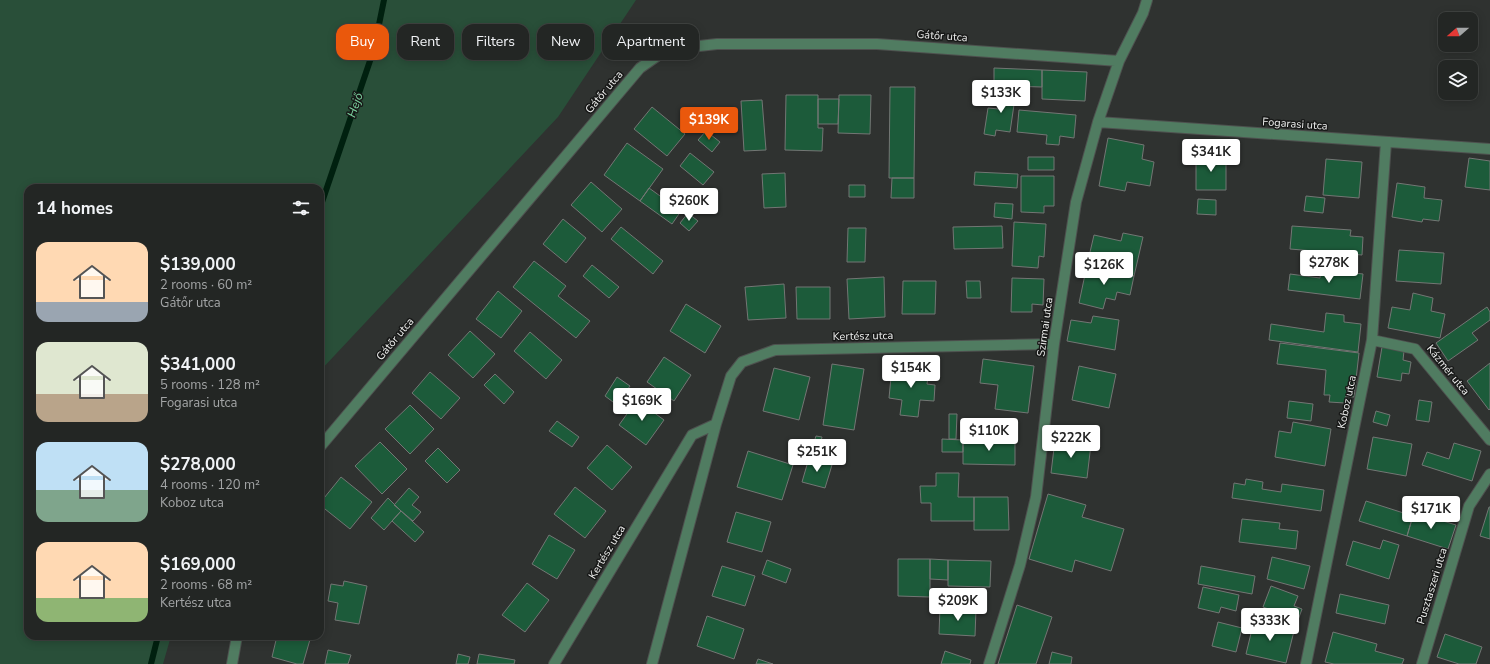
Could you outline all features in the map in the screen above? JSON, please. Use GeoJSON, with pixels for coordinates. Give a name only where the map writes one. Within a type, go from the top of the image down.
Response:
{"type":"FeatureCollection","features":[{"type":"Feature","properties":{"kind":"street","name":"Szirmai utca"},"geometry":{"type":"LineString","coordinates":[[990,664],[1020,565],[1036,497],[1054,344],[1076,202],[1098,122],[1120,61],[1143,13],[1147,0]]}},
{"type":"Feature","properties":{"kind":"street","name":"Gátőr utca"},"geometry":{"type":"LineString","coordinates":[[324,442],[640,68],[660,54],[681,48],[716,44],[877,44],[1120,61]]}},
{"type":"Feature","properties":{"kind":"street","name":"Fogarasi utca"},"geometry":{"type":"LineString","coordinates":[[1098,122],[1490,149]]}},
{"type":"Feature","properties":{"kind":"street","name":"Koboz utca"},"geometry":{"type":"LineString","coordinates":[[1306,664],[1372,340],[1386,142]]}},
{"type":"Feature","properties":{"kind":"street","name":"Kázmér utca"},"geometry":{"type":"LineString","coordinates":[[1372,340],[1415,349],[1490,440]]}},
{"type":"Feature","properties":{"kind":"street","name":"Kertész utca"},"geometry":{"type":"LineString","coordinates":[[652,664],[716,424],[731,376],[742,362],[776,350],[1054,344]]}},
{"type":"Feature","properties":{"kind":"street","name":"Kertész utca"},"geometry":{"type":"LineString","coordinates":[[554,664],[692,435],[716,424]]}},
{"type":"Feature","properties":{"kind":"street","name":"Pusztaszeri utca"},"geometry":{"type":"LineString","coordinates":[[1422,664],[1469,506],[1490,474]]}},
{"type":"Feature","properties":{"kind":"street"},"geometry":{"type":"LineString","coordinates":[[232,664],[236,640]]}},
{"type":"Feature","properties":{"kind":"green space"},"geometry":{"type":"Polygon","coordinates":[[[0,0],[636,0],[620,24],[602,24],[602,51],[558,117],[324,367],[324,184],[24,184],[24,640],[170,640],[163,664],[0,664],[0,0]]]}},
{"type":"Feature","properties":{"kind":"building"},"geometry":{"type":"Polygon","coordinates":[[[994,68],[1042,70],[1042,87],[1010,86],[1010,82],[994,81],[994,68]]]}},
{"type":"Feature","properties":{"kind":"building"},"geometry":{"type":"Polygon","coordinates":[[[1042,70],[1087,72],[1085,101],[1042,99],[1042,70]]]}},
{"type":"Feature","properties":{"kind":"building"},"geometry":{"type":"Polygon","coordinates":[[[890,87],[915,87],[914,178],[889,178],[890,87]]]}},
{"type":"Feature","properties":{"kind":"building"},"geometry":{"type":"Polygon","coordinates":[[[1002,89],[1016,91],[1010,132],[996,130],[995,136],[984,134],[988,108],[999,109],[1002,89]]]}},
{"type":"Feature","properties":{"kind":"building"},"geometry":{"type":"Polygon","coordinates":[[[786,95],[818,95],[818,128],[823,128],[822,151],[785,150],[786,95]]]}},
{"type":"Feature","properties":{"kind":"building"},"geometry":{"type":"Polygon","coordinates":[[[839,95],[871,95],[870,134],[838,133],[839,95]]]}},
{"type":"Feature","properties":{"kind":"building"},"geometry":{"type":"Polygon","coordinates":[[[818,99],[839,99],[838,124],[818,124],[818,99]]]}},
{"type":"Feature","properties":{"kind":"building"},"geometry":{"type":"Polygon","coordinates":[[[762,100],[766,150],[744,151],[741,101],[762,100]]]}},
{"type":"Feature","properties":{"kind":"building"},"geometry":{"type":"Polygon","coordinates":[[[652,107],[685,134],[667,156],[634,129],[652,107]]]}},
{"type":"Feature","properties":{"kind":"building"},"geometry":{"type":"Polygon","coordinates":[[[1019,110],[1076,115],[1074,138],[1060,136],[1059,145],[1046,144],[1047,135],[1017,132],[1019,110]]]}},
{"type":"Feature","properties":{"kind":"building"},"geometry":{"type":"Polygon","coordinates":[[[706,131],[720,142],[712,152],[698,140],[706,131]]]}},
{"type":"Feature","properties":{"kind":"building"},"geometry":{"type":"Polygon","coordinates":[[[1108,138],[1144,145],[1142,159],[1154,162],[1150,186],[1127,182],[1125,191],[1099,186],[1108,138]]]}},
{"type":"Feature","properties":{"kind":"building"},"geometry":{"type":"Polygon","coordinates":[[[627,143],[663,169],[640,201],[604,175],[627,143]]]}},
{"type":"Feature","properties":{"kind":"building"},"geometry":{"type":"Polygon","coordinates":[[[690,153],[714,172],[703,185],[680,166],[690,153]]]}},
{"type":"Feature","properties":{"kind":"building"},"geometry":{"type":"Polygon","coordinates":[[[1196,156],[1226,156],[1226,190],[1196,190],[1196,156]]]}},
{"type":"Feature","properties":{"kind":"building"},"geometry":{"type":"Polygon","coordinates":[[[1028,157],[1054,157],[1054,170],[1028,170],[1028,157]]]}},
{"type":"Feature","properties":{"kind":"building"},"geometry":{"type":"Polygon","coordinates":[[[1469,158],[1490,161],[1490,190],[1465,187],[1469,158]]]}},
{"type":"Feature","properties":{"kind":"building"},"geometry":{"type":"Polygon","coordinates":[[[1326,159],[1362,162],[1359,198],[1323,195],[1326,159]]]}},
{"type":"Feature","properties":{"kind":"building"},"geometry":{"type":"Polygon","coordinates":[[[975,172],[1018,174],[1017,188],[974,185],[975,172]]]}},
{"type":"Feature","properties":{"kind":"building"},"geometry":{"type":"Polygon","coordinates":[[[785,173],[786,207],[764,208],[762,174],[785,173]]]}},
{"type":"Feature","properties":{"kind":"building"},"geometry":{"type":"Polygon","coordinates":[[[1021,176],[1054,176],[1054,206],[1044,206],[1044,213],[1021,212],[1021,176]]]}},
{"type":"Feature","properties":{"kind":"building"},"geometry":{"type":"Polygon","coordinates":[[[892,178],[914,178],[914,198],[891,198],[892,178]]]}},
{"type":"Feature","properties":{"kind":"building"},"geometry":{"type":"Polygon","coordinates":[[[591,182],[622,209],[602,232],[571,205],[591,182]]]}},
{"type":"Feature","properties":{"kind":"building"},"geometry":{"type":"Polygon","coordinates":[[[1397,183],[1425,187],[1424,198],[1442,200],[1439,221],[1423,219],[1422,222],[1392,217],[1397,183]]]}},
{"type":"Feature","properties":{"kind":"building"},"geometry":{"type":"Polygon","coordinates":[[[849,185],[865,185],[865,197],[849,197],[849,185]]]}},
{"type":"Feature","properties":{"kind":"building"},"geometry":{"type":"Polygon","coordinates":[[[649,188],[681,211],[672,224],[640,201],[649,188]]]}},
{"type":"Feature","properties":{"kind":"building"},"geometry":{"type":"Polygon","coordinates":[[[1306,196],[1325,198],[1323,213],[1304,211],[1306,196]]]}},
{"type":"Feature","properties":{"kind":"building"},"geometry":{"type":"Polygon","coordinates":[[[1198,199],[1216,200],[1216,215],[1197,214],[1198,199]]]}},
{"type":"Feature","properties":{"kind":"building"},"geometry":{"type":"Polygon","coordinates":[[[995,203],[1013,204],[1012,219],[994,217],[995,203]]]}},
{"type":"Feature","properties":{"kind":"building"},"geometry":{"type":"Polygon","coordinates":[[[688,213],[698,221],[689,231],[680,223],[688,213]]]}},
{"type":"Feature","properties":{"kind":"building"},"geometry":{"type":"Polygon","coordinates":[[[563,219],[586,238],[566,263],[543,244],[563,219]]]}},
{"type":"Feature","properties":{"kind":"building"},"geometry":{"type":"Polygon","coordinates":[[[1014,222],[1046,224],[1044,257],[1039,256],[1038,268],[1012,266],[1014,222]]]}},
{"type":"Feature","properties":{"kind":"building"},"geometry":{"type":"Polygon","coordinates":[[[1002,226],[1003,248],[954,249],[953,227],[1002,226]]]}},
{"type":"Feature","properties":{"kind":"building"},"geometry":{"type":"Polygon","coordinates":[[[1292,226],[1351,230],[1350,236],[1363,237],[1362,255],[1290,249],[1292,226]]]}},
{"type":"Feature","properties":{"kind":"building"},"geometry":{"type":"Polygon","coordinates":[[[621,227],[663,261],[653,274],[611,239],[621,227]]]}},
{"type":"Feature","properties":{"kind":"building"},"geometry":{"type":"Polygon","coordinates":[[[848,228],[866,228],[865,262],[847,262],[848,228]]]}},
{"type":"Feature","properties":{"kind":"building"},"geometry":{"type":"Polygon","coordinates":[[[1123,233],[1143,237],[1134,276],[1087,265],[1094,235],[1121,241],[1123,233]]]}},
{"type":"Feature","properties":{"kind":"building"},"geometry":{"type":"Polygon","coordinates":[[[1399,250],[1444,253],[1441,284],[1396,281],[1399,250]]]}},
{"type":"Feature","properties":{"kind":"building"},"geometry":{"type":"Polygon","coordinates":[[[534,261],[566,286],[558,296],[590,321],[576,338],[513,287],[534,261]]]}},
{"type":"Feature","properties":{"kind":"building"},"geometry":{"type":"Polygon","coordinates":[[[592,265],[619,287],[609,298],[583,276],[592,265]]]}},
{"type":"Feature","properties":{"kind":"building"},"geometry":{"type":"Polygon","coordinates":[[[1087,265],[1134,276],[1130,295],[1117,292],[1115,300],[1106,298],[1103,309],[1079,303],[1087,265]]]}},
{"type":"Feature","properties":{"kind":"building"},"geometry":{"type":"Polygon","coordinates":[[[1321,269],[1363,274],[1360,299],[1288,290],[1290,274],[1320,278],[1321,269]]]}},
{"type":"Feature","properties":{"kind":"building"},"geometry":{"type":"Polygon","coordinates":[[[884,277],[885,317],[849,319],[847,279],[884,277]]]}},
{"type":"Feature","properties":{"kind":"building"},"geometry":{"type":"Polygon","coordinates":[[[1012,278],[1044,279],[1043,305],[1032,304],[1032,312],[1011,312],[1012,278]]]}},
{"type":"Feature","properties":{"kind":"building"},"geometry":{"type":"Polygon","coordinates":[[[903,281],[936,281],[935,314],[902,314],[903,281]]]}},
{"type":"Feature","properties":{"kind":"building"},"geometry":{"type":"Polygon","coordinates":[[[966,281],[980,281],[981,298],[967,298],[966,281]]]}},
{"type":"Feature","properties":{"kind":"building"},"geometry":{"type":"Polygon","coordinates":[[[784,284],[786,318],[748,320],[745,287],[784,284]]]}},
{"type":"Feature","properties":{"kind":"building"},"geometry":{"type":"Polygon","coordinates":[[[796,287],[830,287],[830,319],[797,319],[796,287]]]}},
{"type":"Feature","properties":{"kind":"building"},"geometry":{"type":"Polygon","coordinates":[[[498,291],[522,311],[501,338],[476,319],[498,291]]]}},
{"type":"Feature","properties":{"kind":"building"},"geometry":{"type":"Polygon","coordinates":[[[1413,293],[1433,298],[1431,311],[1445,314],[1440,338],[1388,328],[1392,307],[1410,310],[1413,293]]]}},
{"type":"Feature","properties":{"kind":"building"},"geometry":{"type":"Polygon","coordinates":[[[686,304],[721,326],[705,353],[670,331],[686,304]]]}},
{"type":"Feature","properties":{"kind":"building"},"geometry":{"type":"Polygon","coordinates":[[[1487,307],[1490,312],[1490,320],[1472,333],[1478,340],[1448,361],[1436,343],[1487,307]]]}},
{"type":"Feature","properties":{"kind":"building"},"geometry":{"type":"Polygon","coordinates":[[[1326,313],[1344,315],[1344,322],[1361,324],[1358,352],[1269,340],[1271,324],[1324,332],[1326,313]]]}},
{"type":"Feature","properties":{"kind":"building"},"geometry":{"type":"Polygon","coordinates":[[[1093,316],[1119,320],[1115,350],[1067,341],[1071,320],[1091,323],[1093,316]]]}},
{"type":"Feature","properties":{"kind":"building"},"geometry":{"type":"Polygon","coordinates":[[[470,331],[495,354],[473,378],[448,355],[470,331]]]}},
{"type":"Feature","properties":{"kind":"building"},"geometry":{"type":"Polygon","coordinates":[[[530,332],[562,360],[546,379],[514,351],[530,332]]]}},
{"type":"Feature","properties":{"kind":"building"},"geometry":{"type":"Polygon","coordinates":[[[1280,343],[1359,353],[1354,397],[1346,396],[1345,403],[1329,402],[1330,395],[1324,395],[1326,370],[1277,364],[1280,343]]]}},
{"type":"Feature","properties":{"kind":"building"},"geometry":{"type":"Polygon","coordinates":[[[1382,347],[1404,351],[1403,360],[1411,362],[1409,374],[1402,373],[1401,381],[1377,377],[1382,347]]]}},
{"type":"Feature","properties":{"kind":"building"},"geometry":{"type":"Polygon","coordinates":[[[664,357],[691,375],[674,401],[647,382],[664,357]]]}},
{"type":"Feature","properties":{"kind":"building"},"geometry":{"type":"Polygon","coordinates":[[[983,359],[1034,366],[1028,413],[995,409],[998,385],[980,383],[983,359]]]}},
{"type":"Feature","properties":{"kind":"building"},"geometry":{"type":"Polygon","coordinates":[[[1490,363],[1490,409],[1489,410],[1467,381],[1490,363]]]}},
{"type":"Feature","properties":{"kind":"building"},"geometry":{"type":"Polygon","coordinates":[[[832,364],[864,369],[854,430],[823,425],[832,364]]]}},
{"type":"Feature","properties":{"kind":"building"},"geometry":{"type":"Polygon","coordinates":[[[1079,366],[1116,374],[1109,408],[1072,400],[1079,366]]]}},
{"type":"Feature","properties":{"kind":"building"},"geometry":{"type":"Polygon","coordinates":[[[892,367],[929,371],[927,384],[935,385],[934,401],[920,400],[918,417],[900,415],[902,400],[889,398],[892,367]]]}},
{"type":"Feature","properties":{"kind":"building"},"geometry":{"type":"Polygon","coordinates":[[[774,368],[810,377],[799,420],[763,411],[774,368]]]}},
{"type":"Feature","properties":{"kind":"building"},"geometry":{"type":"Polygon","coordinates":[[[430,372],[460,398],[441,419],[412,393],[430,372]]]}},
{"type":"Feature","properties":{"kind":"building"},"geometry":{"type":"Polygon","coordinates":[[[495,374],[514,392],[504,404],[484,385],[495,374]]]}},
{"type":"Feature","properties":{"kind":"building"},"geometry":{"type":"Polygon","coordinates":[[[617,377],[630,386],[617,405],[605,396],[617,377]]]}},
{"type":"Feature","properties":{"kind":"building"},"geometry":{"type":"Polygon","coordinates":[[[637,400],[664,420],[646,445],[619,425],[637,400]]]}},
{"type":"Feature","properties":{"kind":"building"},"geometry":{"type":"Polygon","coordinates":[[[1419,400],[1432,402],[1429,422],[1416,420],[1419,400]]]}},
{"type":"Feature","properties":{"kind":"building"},"geometry":{"type":"Polygon","coordinates":[[[1289,401],[1313,404],[1311,421],[1287,418],[1289,401]]]}},
{"type":"Feature","properties":{"kind":"building"},"geometry":{"type":"Polygon","coordinates":[[[410,405],[434,429],[410,454],[385,429],[410,405]]]}},
{"type":"Feature","properties":{"kind":"building"},"geometry":{"type":"Polygon","coordinates":[[[1376,411],[1390,415],[1387,426],[1373,422],[1376,411]]]}},
{"type":"Feature","properties":{"kind":"building"},"geometry":{"type":"Polygon","coordinates":[[[949,414],[957,414],[956,439],[949,439],[949,414]]]}},
{"type":"Feature","properties":{"kind":"building"},"geometry":{"type":"Polygon","coordinates":[[[557,421],[579,437],[572,447],[549,431],[557,421]]]}},
{"type":"Feature","properties":{"kind":"building"},"geometry":{"type":"Polygon","coordinates":[[[1293,422],[1331,429],[1325,466],[1275,457],[1279,431],[1291,433],[1293,422]]]}},
{"type":"Feature","properties":{"kind":"building"},"geometry":{"type":"Polygon","coordinates":[[[816,436],[822,437],[820,445],[836,450],[832,465],[809,458],[816,436]]]}},
{"type":"Feature","properties":{"kind":"building"},"geometry":{"type":"Polygon","coordinates":[[[1373,437],[1412,444],[1406,476],[1367,469],[1373,437]]]}},
{"type":"Feature","properties":{"kind":"building"},"geometry":{"type":"Polygon","coordinates":[[[942,439],[963,440],[963,452],[942,452],[942,439]]]}},
{"type":"Feature","properties":{"kind":"building"},"geometry":{"type":"Polygon","coordinates":[[[963,440],[1015,441],[1015,465],[963,464],[963,440]]]}},
{"type":"Feature","properties":{"kind":"building"},"geometry":{"type":"Polygon","coordinates":[[[1055,440],[1091,444],[1087,478],[1051,473],[1055,440]]]}},
{"type":"Feature","properties":{"kind":"building"},"geometry":{"type":"Polygon","coordinates":[[[380,442],[407,469],[382,494],[355,466],[380,442]]]}},
{"type":"Feature","properties":{"kind":"building"},"geometry":{"type":"Polygon","coordinates":[[[1454,443],[1481,451],[1472,481],[1422,465],[1427,452],[1449,459],[1454,443]]]}},
{"type":"Feature","properties":{"kind":"building"},"geometry":{"type":"Polygon","coordinates":[[[607,445],[632,467],[612,490],[587,468],[607,445]]]}},
{"type":"Feature","properties":{"kind":"building"},"geometry":{"type":"Polygon","coordinates":[[[438,448],[460,470],[447,483],[425,461],[438,448]]]}},
{"type":"Feature","properties":{"kind":"building"},"geometry":{"type":"Polygon","coordinates":[[[748,451],[793,465],[782,500],[737,487],[748,451]]]}},
{"type":"Feature","properties":{"kind":"building"},"geometry":{"type":"Polygon","coordinates":[[[809,458],[832,465],[825,488],[802,482],[809,458]]]}},
{"type":"Feature","properties":{"kind":"building"},"geometry":{"type":"Polygon","coordinates":[[[936,473],[959,473],[958,497],[974,497],[974,521],[931,521],[931,503],[921,503],[920,486],[936,486],[936,473]]]}},
{"type":"Feature","properties":{"kind":"building"},"geometry":{"type":"Polygon","coordinates":[[[341,477],[372,502],[350,529],[324,508],[324,498],[341,477]]]}},
{"type":"Feature","properties":{"kind":"building"},"geometry":{"type":"Polygon","coordinates":[[[1246,479],[1263,482],[1262,489],[1281,492],[1282,484],[1324,490],[1321,511],[1232,498],[1234,483],[1245,485],[1246,479]]]}},
{"type":"Feature","properties":{"kind":"building"},"geometry":{"type":"Polygon","coordinates":[[[575,487],[606,511],[585,538],[554,514],[575,487]]]}},
{"type":"Feature","properties":{"kind":"building"},"geometry":{"type":"Polygon","coordinates":[[[409,488],[419,497],[412,505],[421,512],[413,521],[394,505],[409,488]]]}},
{"type":"Feature","properties":{"kind":"building"},"geometry":{"type":"Polygon","coordinates":[[[1048,494],[1086,505],[1082,517],[1124,529],[1111,571],[1075,560],[1072,572],[1029,559],[1048,494]]]}},
{"type":"Feature","properties":{"kind":"building"},"geometry":{"type":"Polygon","coordinates":[[[974,497],[1008,497],[1009,530],[974,530],[974,497]]]}},
{"type":"Feature","properties":{"kind":"building"},"geometry":{"type":"Polygon","coordinates":[[[388,498],[401,511],[384,530],[371,518],[388,498]]]}},
{"type":"Feature","properties":{"kind":"building"},"geometry":{"type":"Polygon","coordinates":[[[1366,501],[1413,516],[1407,536],[1359,521],[1366,501]]]}},
{"type":"Feature","properties":{"kind":"building"},"geometry":{"type":"Polygon","coordinates":[[[1490,507],[1490,539],[1480,536],[1490,507]]]}},
{"type":"Feature","properties":{"kind":"building"},"geometry":{"type":"Polygon","coordinates":[[[401,511],[424,532],[415,542],[392,521],[401,511]]]}},
{"type":"Feature","properties":{"kind":"building"},"geometry":{"type":"Polygon","coordinates":[[[736,512],[771,522],[762,552],[727,542],[736,512]]]}},
{"type":"Feature","properties":{"kind":"building"},"geometry":{"type":"Polygon","coordinates":[[[1414,512],[1456,525],[1448,549],[1407,536],[1414,512]]]}},
{"type":"Feature","properties":{"kind":"building"},"geometry":{"type":"Polygon","coordinates":[[[1242,519],[1280,523],[1279,529],[1298,531],[1296,549],[1239,542],[1242,519]]]}},
{"type":"Feature","properties":{"kind":"building"},"geometry":{"type":"Polygon","coordinates":[[[549,535],[575,550],[557,579],[532,564],[549,535]]]}},
{"type":"Feature","properties":{"kind":"building"},"geometry":{"type":"Polygon","coordinates":[[[1383,540],[1399,545],[1389,579],[1346,565],[1353,541],[1380,549],[1383,540]]]}},
{"type":"Feature","properties":{"kind":"building"},"geometry":{"type":"Polygon","coordinates":[[[1272,557],[1310,566],[1304,589],[1267,579],[1272,557]]]}},
{"type":"Feature","properties":{"kind":"building"},"geometry":{"type":"Polygon","coordinates":[[[898,559],[930,559],[930,597],[898,596],[898,559]]]}},
{"type":"Feature","properties":{"kind":"building"},"geometry":{"type":"Polygon","coordinates":[[[930,559],[948,560],[948,580],[930,579],[930,559]]]}},
{"type":"Feature","properties":{"kind":"building"},"geometry":{"type":"Polygon","coordinates":[[[767,560],[791,569],[786,583],[762,574],[767,560]]]}},
{"type":"Feature","properties":{"kind":"building"},"geometry":{"type":"Polygon","coordinates":[[[948,560],[991,561],[990,587],[948,586],[948,560]]]}},
{"type":"Feature","properties":{"kind":"building"},"geometry":{"type":"Polygon","coordinates":[[[722,566],[755,576],[745,606],[712,596],[722,566]]]}},
{"type":"Feature","properties":{"kind":"building"},"geometry":{"type":"Polygon","coordinates":[[[1201,566],[1255,576],[1252,594],[1198,584],[1201,566]]]}},
{"type":"Feature","properties":{"kind":"building"},"geometry":{"type":"Polygon","coordinates":[[[344,581],[367,586],[359,624],[335,620],[338,603],[328,601],[331,584],[343,586],[344,581]]]}},
{"type":"Feature","properties":{"kind":"building"},"geometry":{"type":"Polygon","coordinates":[[[527,583],[549,600],[525,632],[502,615],[527,583]]]}},
{"type":"Feature","properties":{"kind":"building"},"geometry":{"type":"Polygon","coordinates":[[[1271,586],[1298,596],[1294,606],[1302,609],[1298,620],[1263,607],[1271,586]]]}},
{"type":"Feature","properties":{"kind":"building"},"geometry":{"type":"Polygon","coordinates":[[[1203,587],[1239,595],[1236,611],[1221,607],[1219,613],[1198,608],[1203,587]]]}},
{"type":"Feature","properties":{"kind":"building"},"geometry":{"type":"Polygon","coordinates":[[[1340,594],[1389,605],[1385,624],[1336,613],[1340,594]]]}},
{"type":"Feature","properties":{"kind":"building"},"geometry":{"type":"Polygon","coordinates":[[[1017,605],[1052,617],[1036,664],[998,664],[1017,605]]]}},
{"type":"Feature","properties":{"kind":"building"},"geometry":{"type":"Polygon","coordinates":[[[940,607],[976,609],[975,636],[939,634],[940,607]]]}},
{"type":"Feature","properties":{"kind":"building"},"geometry":{"type":"Polygon","coordinates":[[[707,616],[744,629],[734,659],[697,646],[707,616]]]}},
{"type":"Feature","properties":{"kind":"building"},"geometry":{"type":"Polygon","coordinates":[[[1254,621],[1294,631],[1286,663],[1246,654],[1254,621]]]}},
{"type":"Feature","properties":{"kind":"building"},"geometry":{"type":"Polygon","coordinates":[[[1218,622],[1242,628],[1236,652],[1212,646],[1218,622]]]}},
{"type":"Feature","properties":{"kind":"building"},"geometry":{"type":"Polygon","coordinates":[[[1333,632],[1377,644],[1375,651],[1404,659],[1402,664],[1334,664],[1325,662],[1333,632]]]}},
{"type":"Feature","properties":{"kind":"building"},"geometry":{"type":"Polygon","coordinates":[[[1445,634],[1482,647],[1476,664],[1459,664],[1437,657],[1445,634]]]}},
{"type":"Feature","properties":{"kind":"building"},"geometry":{"type":"Polygon","coordinates":[[[276,640],[310,640],[303,664],[297,664],[272,657],[276,640]]]}},
{"type":"Feature","properties":{"kind":"building"},"geometry":{"type":"Polygon","coordinates":[[[328,650],[351,655],[348,664],[325,664],[328,650]]]}},
{"type":"Feature","properties":{"kind":"building"},"geometry":{"type":"Polygon","coordinates":[[[945,651],[971,660],[970,664],[941,664],[945,651]]]}},
{"type":"Feature","properties":{"kind":"building"},"geometry":{"type":"Polygon","coordinates":[[[1052,652],[1072,657],[1071,664],[1049,664],[1052,652]]]}},
{"type":"Feature","properties":{"kind":"building"},"geometry":{"type":"Polygon","coordinates":[[[458,654],[470,657],[468,664],[456,664],[458,654]]]}},
{"type":"Feature","properties":{"kind":"building"},"geometry":{"type":"Polygon","coordinates":[[[479,654],[515,660],[514,664],[477,664],[479,654]]]}},
{"type":"Feature","properties":{"kind":"building"},"geometry":{"type":"Polygon","coordinates":[[[758,659],[773,664],[756,664],[758,659]]]}},
{"type":"Feature","properties":{"kind":"waterway","name":"Hejő"},"geometry":{"type":"LineString","coordinates":[[324,196],[374,49],[384,0]]}},
{"type":"Feature","properties":{"kind":"waterway","name":"Hejő"},"geometry":{"type":"LineString","coordinates":[[151,664],[157,640]]}}]}
